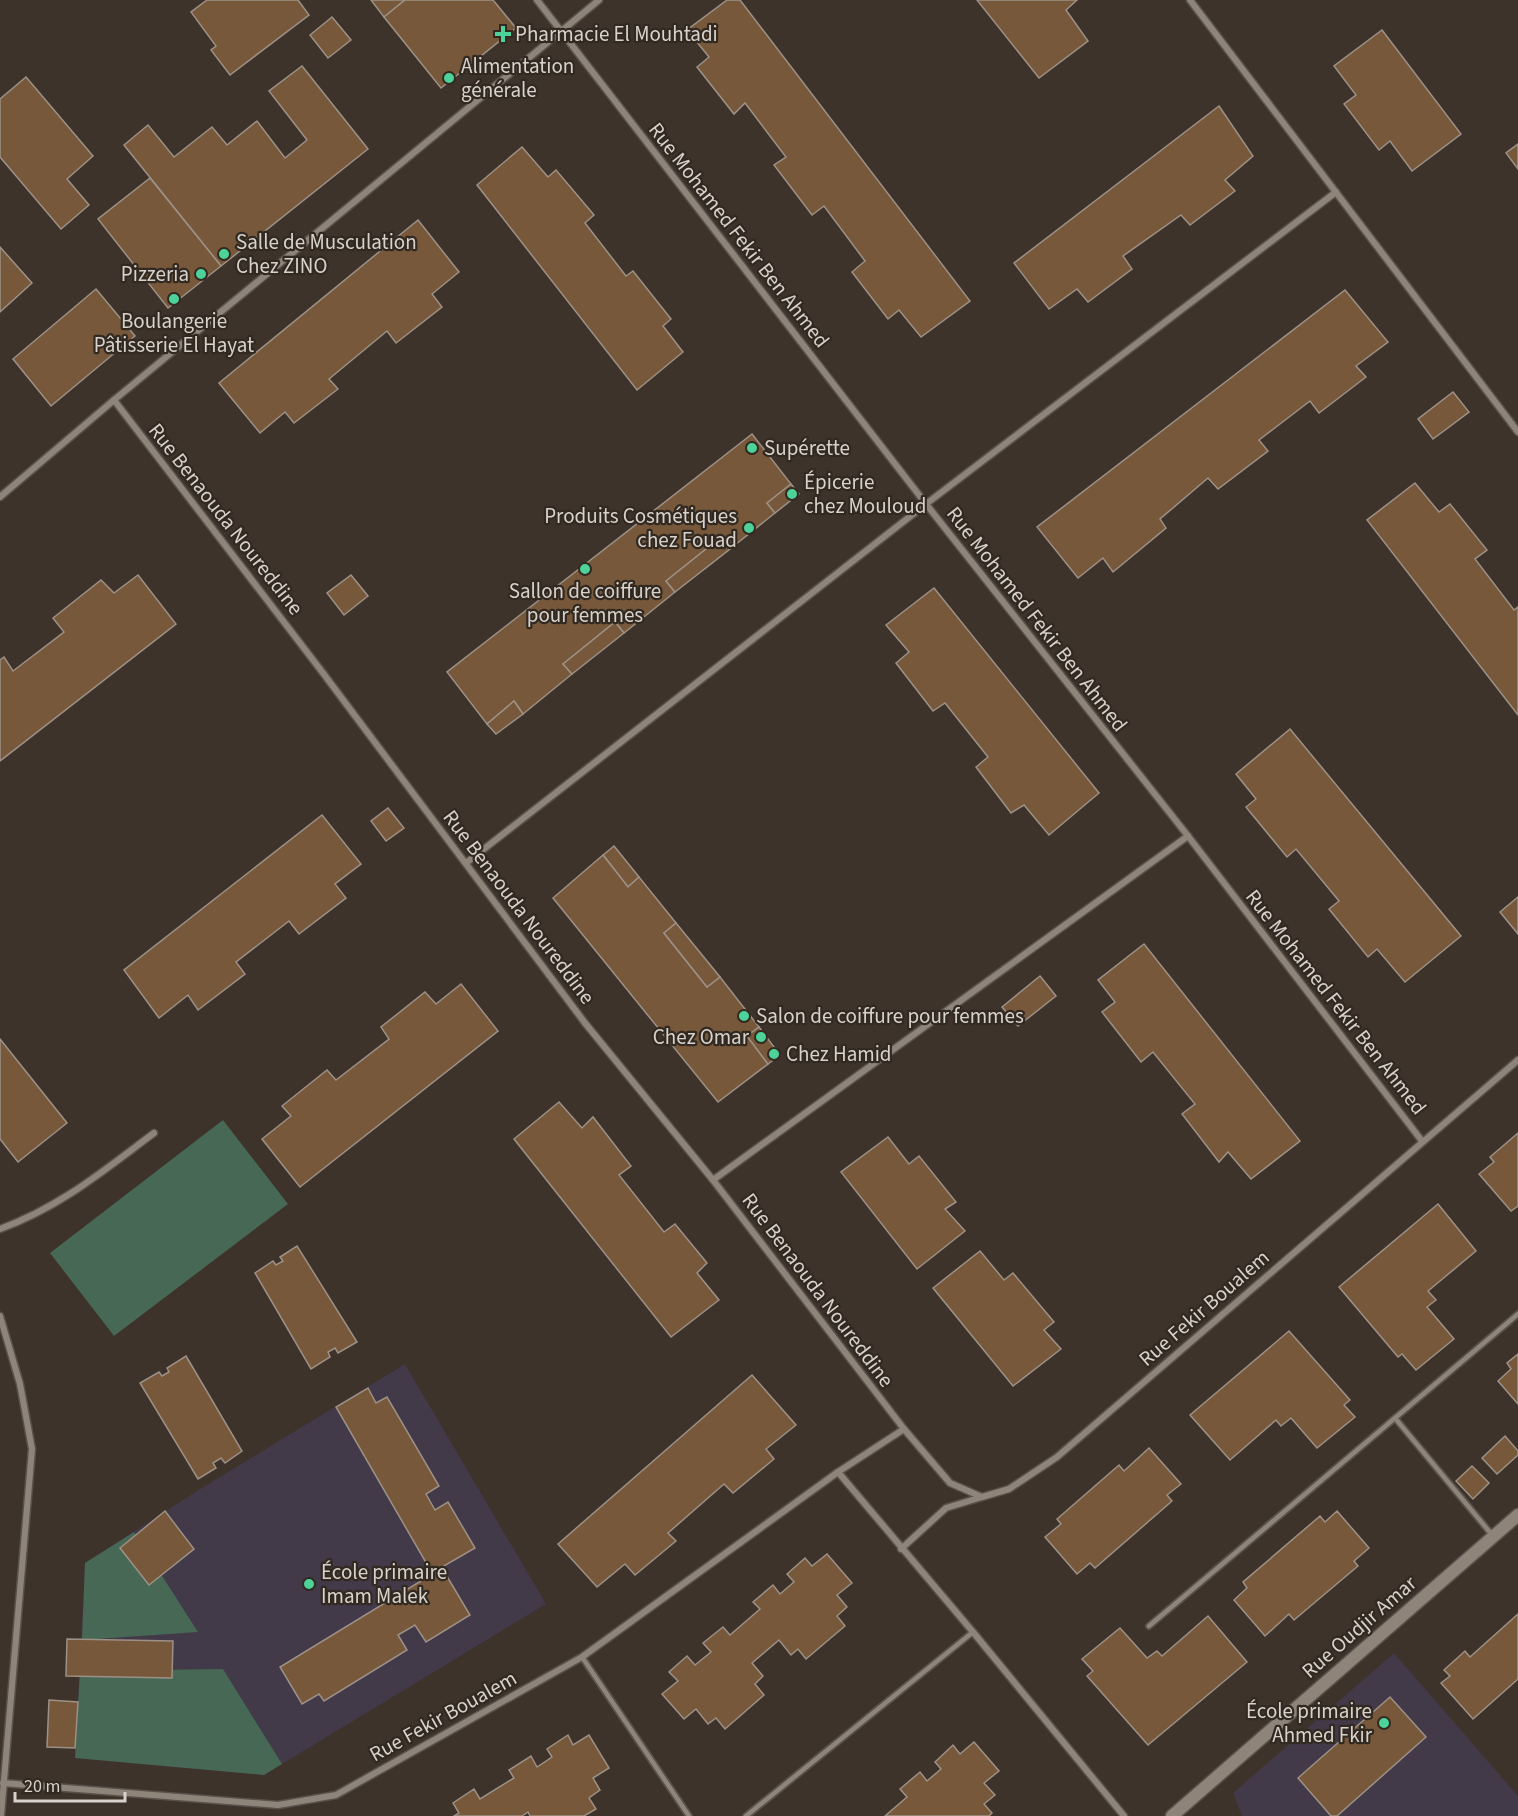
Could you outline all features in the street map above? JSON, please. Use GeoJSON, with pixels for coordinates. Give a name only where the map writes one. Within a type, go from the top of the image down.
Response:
{"type":"FeatureCollection","features":[{"type":"Feature","properties":{"kind":"street","name":"Rue Mohamed Fekir Ben Ahmed"},"geometry":{"type":"LineString","coordinates":[[537,0],[926,504],[1188,836],[1422,1141]]}},
{"type":"Feature","properties":{"kind":"street"},"geometry":{"type":"LineString","coordinates":[[0,497],[598,0]]}},
{"type":"Feature","properties":{"kind":"street"},"geometry":{"type":"LineString","coordinates":[[1190,0],[1518,432]]}},
{"type":"Feature","properties":{"kind":"street"},"geometry":{"type":"LineString","coordinates":[[465,863],[926,504],[1336,192]]}},
{"type":"Feature","properties":{"kind":"street","name":"Rue Benaouda Noureddine"},"geometry":{"type":"LineString","coordinates":[[114,400],[323,673],[585,1023],[713,1180],[904,1429]]}},
{"type":"Feature","properties":{"kind":"street"},"geometry":{"type":"LineString","coordinates":[[713,1180],[1188,836]]}},
{"type":"Feature","properties":{"kind":"street","name":"Rue Fekir Boualem"},"geometry":{"type":"LineString","coordinates":[[901,1549],[946,1508],[1010,1489],[1057,1457],[1518,1060]]}},
{"type":"Feature","properties":{"kind":"street"},"geometry":{"type":"LineString","coordinates":[[0,1229],[26,1220],[61,1202],[154,1133]]}},
{"type":"Feature","properties":{"kind":"street"},"geometry":{"type":"LineString","coordinates":[[0,1316],[20,1384],[32,1449],[1,1816]]}},
{"type":"Feature","properties":{"kind":"street"},"geometry":{"type":"LineString","coordinates":[[904,1429],[950,1483],[982,1497]]}},
{"type":"Feature","properties":{"kind":"street","name":"Rue Fekir Boualem"},"geometry":{"type":"LineString","coordinates":[[3,1783],[278,1805],[336,1795],[582,1657],[838,1472],[904,1429]]}},
{"type":"Feature","properties":{"kind":"street"},"geometry":{"type":"LineString","coordinates":[[838,1472],[1124,1816]]}},
{"type":"Feature","properties":{"kind":"street","name":"Rue Oudjir Amar"},"geometry":{"type":"LineString","coordinates":[[1172,1816],[1518,1515]]}},
{"type":"Feature","properties":{"kind":"lane"},"geometry":{"type":"LineString","coordinates":[[1149,1626],[1518,1314]]}},
{"type":"Feature","properties":{"kind":"lane"},"geometry":{"type":"LineString","coordinates":[[1395,1418],[1493,1536]]}},
{"type":"Feature","properties":{"kind":"lane"},"geometry":{"type":"LineString","coordinates":[[746,1816],[973,1632]]}},
{"type":"Feature","properties":{"kind":"lane"},"geometry":{"type":"LineString","coordinates":[[582,1657],[689,1816]]}},
{"type":"Feature","properties":{"kind":"shaded area","name":"École primaire Imam Malek"},"geometry":{"type":"Polygon","coordinates":[[[405,1364],[546,1604],[264,1775],[75,1758],[85,1563],[197,1491],[405,1364]]]}},
{"type":"Feature","properties":{"kind":"shaded area","name":"École primaire Ahmed Fkir"},"geometry":{"type":"Polygon","coordinates":[[[1394,1653],[1518,1796],[1518,1816],[1242,1816],[1233,1793],[1394,1653]]]}},
{"type":"Feature","properties":{"kind":"green space"},"geometry":{"type":"Polygon","coordinates":[[[223,1120],[288,1204],[114,1336],[50,1253],[223,1120]]]}},
{"type":"Feature","properties":{"kind":"green space"},"geometry":{"type":"Polygon","coordinates":[[[134,1532],[198,1632],[82,1640],[85,1563],[134,1532]]]}},
{"type":"Feature","properties":{"kind":"green space"},"geometry":{"type":"Polygon","coordinates":[[[223,1669],[282,1764],[264,1775],[75,1758],[80,1671],[223,1669]]]}},
{"type":"Feature","properties":{"kind":"building"},"geometry":{"type":"Polygon","coordinates":[[[207,0],[298,0],[309,15],[230,75],[211,50],[216,46],[191,12],[207,0]]]}},
{"type":"Feature","properties":{"kind":"building"},"geometry":{"type":"Polygon","coordinates":[[[371,0],[405,0],[384,17],[371,0]]]}},
{"type":"Feature","properties":{"kind":"building"},"geometry":{"type":"Polygon","coordinates":[[[405,0],[493,0],[516,28],[441,88],[384,17],[405,0]]]}},
{"type":"Feature","properties":{"kind":"building"},"geometry":{"type":"Polygon","coordinates":[[[727,0],[740,0],[970,301],[921,337],[899,310],[888,319],[852,272],[865,261],[824,206],[812,215],[774,165],[786,157],[745,103],[734,114],[697,67],[709,57],[687,30],[727,0]]]}},
{"type":"Feature","properties":{"kind":"building"},"geometry":{"type":"Polygon","coordinates":[[[977,0],[1077,0],[1066,10],[1088,41],[1039,78],[977,0]]]}},
{"type":"Feature","properties":{"kind":"building"},"geometry":{"type":"Polygon","coordinates":[[[332,17],[351,40],[328,58],[310,35],[332,17]]]}},
{"type":"Feature","properties":{"kind":"building"},"geometry":{"type":"Polygon","coordinates":[[[1382,30],[1461,134],[1412,171],[1390,141],[1379,150],[1344,104],[1356,95],[1334,66],[1382,30]]]}},
{"type":"Feature","properties":{"kind":"building"},"geometry":{"type":"Polygon","coordinates":[[[302,66],[368,149],[221,266],[124,145],[148,125],[174,157],[212,127],[227,145],[257,121],[285,158],[307,140],[269,91],[302,66]]]}},
{"type":"Feature","properties":{"kind":"building"},"geometry":{"type":"Polygon","coordinates":[[[26,77],[93,156],[67,179],[89,205],[61,229],[0,157],[0,99],[26,77]]]}},
{"type":"Feature","properties":{"kind":"building"},"geometry":{"type":"Polygon","coordinates":[[[1219,106],[1253,156],[1225,180],[1235,191],[1190,225],[1181,215],[1123,256],[1132,269],[1088,302],[1077,289],[1049,309],[1014,263],[1219,106]]]}},
{"type":"Feature","properties":{"kind":"building"},"geometry":{"type":"Polygon","coordinates":[[[1518,144],[1518,169],[1506,153],[1518,144]]]}},
{"type":"Feature","properties":{"kind":"building"},"geometry":{"type":"Polygon","coordinates":[[[522,147],[548,177],[556,170],[594,215],[585,223],[626,276],[633,271],[671,319],[663,326],[683,352],[637,390],[477,185],[522,147]]]}},
{"type":"Feature","properties":{"kind":"building"},"geometry":{"type":"Polygon","coordinates":[[[150,178],[221,266],[168,308],[98,219],[150,178]]]}},
{"type":"Feature","properties":{"kind":"building"},"geometry":{"type":"Polygon","coordinates":[[[418,220],[459,272],[432,294],[442,307],[396,343],[387,331],[329,379],[338,389],[294,423],[285,412],[260,433],[219,383],[418,220]]]}},
{"type":"Feature","properties":{"kind":"building"},"geometry":{"type":"Polygon","coordinates":[[[0,247],[32,283],[0,312],[0,247]]]}},
{"type":"Feature","properties":{"kind":"building"},"geometry":{"type":"Polygon","coordinates":[[[96,289],[135,336],[51,406],[13,359],[96,289]]]}},
{"type":"Feature","properties":{"kind":"building"},"geometry":{"type":"Polygon","coordinates":[[[1345,290],[1388,342],[1356,366],[1366,377],[1319,413],[1310,401],[1259,440],[1268,451],[1218,489],[1208,478],[1160,519],[1166,528],[1113,572],[1103,558],[1078,578],[1037,527],[1345,290]]]}},
{"type":"Feature","properties":{"kind":"building"},"geometry":{"type":"Polygon","coordinates":[[[1453,392],[1469,412],[1433,439],[1418,419],[1453,392]]]}},
{"type":"Feature","properties":{"kind":"building"},"geometry":{"type":"Polygon","coordinates":[[[752,434],[791,484],[767,503],[775,513],[730,549],[721,537],[666,581],[675,592],[624,633],[615,622],[563,664],[572,674],[523,714],[514,701],[487,724],[447,672],[752,434]]]}},
{"type":"Feature","properties":{"kind":"building"},"geometry":{"type":"Polygon","coordinates":[[[1415,483],[1439,512],[1450,504],[1487,550],[1475,559],[1514,610],[1518,607],[1518,715],[1367,520],[1415,483]]]}},
{"type":"Feature","properties":{"kind":"building"},"geometry":{"type":"Polygon","coordinates":[[[791,484],[799,494],[775,513],[767,503],[791,484]]]}},
{"type":"Feature","properties":{"kind":"building"},"geometry":{"type":"Polygon","coordinates":[[[721,537],[730,549],[675,592],[666,581],[721,537]]]}},
{"type":"Feature","properties":{"kind":"building"},"geometry":{"type":"Polygon","coordinates":[[[138,575],[176,624],[0,761],[0,660],[4,657],[13,671],[64,632],[53,618],[101,580],[114,593],[138,575]]]}},
{"type":"Feature","properties":{"kind":"building"},"geometry":{"type":"Polygon","coordinates":[[[351,575],[368,596],[344,615],[327,593],[351,575]]]}},
{"type":"Feature","properties":{"kind":"building"},"geometry":{"type":"Polygon","coordinates":[[[934,588],[1099,793],[1049,835],[1024,805],[1011,813],[976,767],[988,757],[945,703],[933,711],[896,663],[909,652],[886,625],[934,588]]]}},
{"type":"Feature","properties":{"kind":"building"},"geometry":{"type":"Polygon","coordinates":[[[615,622],[624,633],[572,674],[563,664],[615,622]]]}},
{"type":"Feature","properties":{"kind":"building"},"geometry":{"type":"Polygon","coordinates":[[[514,701],[523,714],[496,734],[487,724],[514,701]]]}},
{"type":"Feature","properties":{"kind":"building"},"geometry":{"type":"Polygon","coordinates":[[[1290,729],[1461,936],[1405,982],[1377,949],[1368,957],[1329,909],[1339,901],[1296,849],[1287,857],[1246,807],[1256,799],[1236,774],[1290,729]]]}},
{"type":"Feature","properties":{"kind":"building"},"geometry":{"type":"Polygon","coordinates":[[[388,808],[404,828],[386,841],[371,821],[388,808]]]}},
{"type":"Feature","properties":{"kind":"building"},"geometry":{"type":"Polygon","coordinates":[[[322,815],[361,864],[335,884],[346,898],[299,934],[289,921],[236,962],[245,974],[198,1010],[188,995],[159,1018],[124,970],[322,815]]]}},
{"type":"Feature","properties":{"kind":"building"},"geometry":{"type":"Polygon","coordinates":[[[614,846],[639,877],[628,887],[603,855],[614,846]]]}},
{"type":"Feature","properties":{"kind":"building"},"geometry":{"type":"Polygon","coordinates":[[[603,855],[628,887],[639,877],[676,923],[664,933],[707,987],[720,977],[759,1027],[747,1036],[768,1064],[718,1102],[553,898],[603,855]]]}},
{"type":"Feature","properties":{"kind":"building"},"geometry":{"type":"Polygon","coordinates":[[[1518,897],[1518,934],[1500,912],[1518,897]]]}},
{"type":"Feature","properties":{"kind":"building"},"geometry":{"type":"Polygon","coordinates":[[[676,923],[720,977],[707,987],[664,933],[676,923]]]}},
{"type":"Feature","properties":{"kind":"building"},"geometry":{"type":"Polygon","coordinates":[[[1144,944],[1300,1141],[1251,1179],[1228,1152],[1219,1162],[1182,1114],[1195,1104],[1153,1052],[1141,1062],[1102,1012],[1115,1002],[1098,980],[1144,944]]]}},
{"type":"Feature","properties":{"kind":"building"},"geometry":{"type":"Polygon","coordinates":[[[1040,976],[1056,996],[1018,1026],[1002,1007],[1040,976]]]}},
{"type":"Feature","properties":{"kind":"building"},"geometry":{"type":"Polygon","coordinates":[[[461,984],[498,1031],[300,1187],[262,1139],[291,1116],[282,1106],[327,1070],[336,1080],[389,1039],[381,1027],[425,992],[436,1004],[461,984]]]}},
{"type":"Feature","properties":{"kind":"building"},"geometry":{"type":"Polygon","coordinates":[[[759,1027],[780,1055],[768,1064],[747,1036],[759,1027]]]}},
{"type":"Feature","properties":{"kind":"building"},"geometry":{"type":"Polygon","coordinates":[[[0,1039],[67,1123],[18,1162],[0,1139],[0,1039]]]}},
{"type":"Feature","properties":{"kind":"building"},"geometry":{"type":"Polygon","coordinates":[[[559,1102],[582,1128],[593,1117],[631,1166],[619,1175],[664,1232],[675,1224],[707,1263],[697,1273],[719,1300],[671,1337],[514,1139],[559,1102]]]}},
{"type":"Feature","properties":{"kind":"building"},"geometry":{"type":"Polygon","coordinates":[[[1518,1133],[1518,1206],[1511,1211],[1479,1174],[1494,1162],[1490,1157],[1518,1133]]]}},
{"type":"Feature","properties":{"kind":"building"},"geometry":{"type":"Polygon","coordinates":[[[888,1137],[909,1164],[919,1156],[956,1202],[945,1209],[965,1231],[917,1269],[841,1172],[888,1137]]]}},
{"type":"Feature","properties":{"kind":"building"},"geometry":{"type":"Polygon","coordinates":[[[1438,1204],[1476,1251],[1428,1291],[1436,1300],[1427,1307],[1454,1339],[1416,1370],[1402,1354],[1398,1357],[1339,1287],[1438,1204]]]}},
{"type":"Feature","properties":{"kind":"building"},"geometry":{"type":"Polygon","coordinates":[[[297,1246],[357,1342],[338,1353],[335,1348],[328,1352],[330,1357],[311,1369],[255,1273],[273,1261],[276,1265],[283,1261],[280,1257],[297,1246]]]}},
{"type":"Feature","properties":{"kind":"building"},"geometry":{"type":"Polygon","coordinates":[[[980,1251],[1004,1280],[1013,1273],[1054,1322],[1044,1330],[1061,1349],[1013,1386],[933,1288],[980,1251]]]}},
{"type":"Feature","properties":{"kind":"building"},"geometry":{"type":"Polygon","coordinates":[[[1289,1331],[1350,1400],[1344,1405],[1355,1417],[1317,1448],[1291,1418],[1281,1426],[1276,1420],[1230,1460],[1190,1415],[1289,1331]]]}},
{"type":"Feature","properties":{"kind":"building"},"geometry":{"type":"Polygon","coordinates":[[[1518,1354],[1518,1404],[1498,1381],[1511,1369],[1507,1363],[1518,1354]]]}},
{"type":"Feature","properties":{"kind":"building"},"geometry":{"type":"Polygon","coordinates":[[[186,1356],[242,1451],[225,1463],[221,1458],[213,1463],[216,1468],[198,1479],[140,1383],[159,1372],[162,1376],[169,1372],[167,1368],[186,1356]]]}},
{"type":"Feature","properties":{"kind":"building"},"geometry":{"type":"Polygon","coordinates":[[[752,1375],[796,1425],[766,1449],[774,1459],[733,1493],[724,1484],[668,1533],[676,1541],[635,1575],[625,1564],[597,1587],[558,1544],[752,1375]]]}},
{"type":"Feature","properties":{"kind":"building"},"geometry":{"type":"Polygon","coordinates":[[[368,1388],[376,1403],[387,1397],[439,1486],[426,1494],[435,1510],[448,1502],[475,1548],[432,1573],[336,1407],[368,1388]]]}},
{"type":"Feature","properties":{"kind":"building"},"geometry":{"type":"Polygon","coordinates":[[[1505,1436],[1518,1451],[1518,1455],[1497,1474],[1482,1458],[1505,1436]]]}},
{"type":"Feature","properties":{"kind":"building"},"geometry":{"type":"Polygon","coordinates":[[[1149,1448],[1181,1484],[1167,1495],[1172,1501],[1095,1568],[1090,1563],[1077,1574],[1045,1537],[1061,1524],[1057,1519],[1119,1465],[1124,1471],[1149,1448]]]}},
{"type":"Feature","properties":{"kind":"building"},"geometry":{"type":"Polygon","coordinates":[[[1472,1466],[1489,1483],[1473,1499],[1456,1481],[1472,1466]]]}},
{"type":"Feature","properties":{"kind":"building"},"geometry":{"type":"Polygon","coordinates":[[[165,1511],[194,1549],[149,1585],[120,1548],[165,1511]]]}},
{"type":"Feature","properties":{"kind":"building"},"geometry":{"type":"Polygon","coordinates":[[[1337,1511],[1369,1548],[1354,1561],[1358,1566],[1294,1620],[1289,1614],[1265,1636],[1234,1600],[1247,1588],[1243,1582],[1320,1516],[1325,1522],[1337,1511]]]}},
{"type":"Feature","properties":{"kind":"building"},"geometry":{"type":"Polygon","coordinates":[[[827,1554],[852,1583],[837,1595],[847,1607],[837,1616],[845,1626],[806,1659],[798,1649],[791,1655],[779,1640],[752,1663],[763,1676],[755,1684],[764,1695],[725,1729],[716,1718],[708,1724],[696,1709],[684,1719],[662,1694],[678,1681],[669,1672],[687,1656],[695,1665],[711,1652],[703,1643],[723,1627],[730,1635],[760,1609],[753,1602],[773,1585],[780,1594],[794,1582],[787,1574],[805,1558],[812,1566],[827,1554]]]}},
{"type":"Feature","properties":{"kind":"building"},"geometry":{"type":"Polygon","coordinates":[[[442,1568],[470,1615],[426,1642],[415,1625],[398,1635],[407,1650],[324,1701],[319,1694],[302,1704],[280,1667],[442,1568]]]}},
{"type":"Feature","properties":{"kind":"building"},"geometry":{"type":"Polygon","coordinates":[[[1518,1614],[1518,1679],[1473,1719],[1441,1683],[1450,1676],[1444,1670],[1465,1651],[1470,1657],[1518,1614]]]}},
{"type":"Feature","properties":{"kind":"building"},"geometry":{"type":"Polygon","coordinates":[[[1208,1616],[1247,1662],[1148,1745],[1087,1676],[1093,1671],[1082,1659],[1120,1628],[1147,1658],[1157,1651],[1162,1656],[1208,1616]]]}},
{"type":"Feature","properties":{"kind":"building"},"geometry":{"type":"Polygon","coordinates":[[[67,1639],[173,1641],[172,1678],[66,1676],[67,1639]]]}},
{"type":"Feature","properties":{"kind":"building"},"geometry":{"type":"Polygon","coordinates":[[[1390,1697],[1426,1737],[1337,1816],[1331,1816],[1298,1778],[1390,1697]]]}},
{"type":"Feature","properties":{"kind":"building"},"geometry":{"type":"Polygon","coordinates":[[[49,1700],[78,1702],[75,1748],[47,1747],[49,1700]]]}},
{"type":"Feature","properties":{"kind":"building"},"geometry":{"type":"Polygon","coordinates":[[[568,1735],[573,1745],[589,1735],[609,1768],[593,1778],[600,1790],[589,1798],[596,1809],[584,1816],[530,1816],[528,1812],[522,1816],[454,1816],[459,1813],[453,1803],[474,1789],[480,1799],[514,1778],[509,1770],[531,1756],[537,1767],[552,1757],[547,1749],[568,1735]]]}},
{"type":"Feature","properties":{"kind":"building"},"geometry":{"type":"Polygon","coordinates":[[[974,1742],[999,1771],[984,1783],[995,1795],[984,1804],[992,1813],[989,1816],[885,1816],[907,1797],[900,1789],[920,1772],[927,1781],[941,1769],[935,1762],[953,1745],[960,1754],[974,1742]]]}},
{"type":"Feature","properties":{"kind":"place","name":"Pharmacie El Mouhtadi"},"geometry":{"type":"Point","coordinates":[503,34]}},
{"type":"Feature","properties":{"kind":"place","name":"Alimentation générale"},"geometry":{"type":"Point","coordinates":[449,78]}},
{"type":"Feature","properties":{"kind":"place","name":"Salle de Musculation Chez ZINO"},"geometry":{"type":"Point","coordinates":[224,254]}},
{"type":"Feature","properties":{"kind":"place","name":"Pizzeria"},"geometry":{"type":"Point","coordinates":[201,274]}},
{"type":"Feature","properties":{"kind":"place","name":"Boulangerie Pâtisserie El Hayat"},"geometry":{"type":"Point","coordinates":[174,299]}},
{"type":"Feature","properties":{"kind":"place","name":"Supérette"},"geometry":{"type":"Point","coordinates":[752,448]}},
{"type":"Feature","properties":{"kind":"place","name":"Épicerie chez Mouloud"},"geometry":{"type":"Point","coordinates":[792,494]}},
{"type":"Feature","properties":{"kind":"place","name":"Produits Cosmétiques chez Fouad"},"geometry":{"type":"Point","coordinates":[749,528]}},
{"type":"Feature","properties":{"kind":"place","name":"Sallon de coiffure pour femmes"},"geometry":{"type":"Point","coordinates":[585,569]}},
{"type":"Feature","properties":{"kind":"place","name":"Salon de coiffure pour femmes"},"geometry":{"type":"Point","coordinates":[744,1016]}},
{"type":"Feature","properties":{"kind":"place","name":"Chez Omar"},"geometry":{"type":"Point","coordinates":[761,1037]}},
{"type":"Feature","properties":{"kind":"place","name":"Chez Hamid"},"geometry":{"type":"Point","coordinates":[774,1054]}},
{"type":"Feature","properties":{"kind":"place","name":"École primaire Imam Malek"},"geometry":{"type":"Point","coordinates":[309,1584]}},
{"type":"Feature","properties":{"kind":"place","name":"École primaire Ahmed Fkir"},"geometry":{"type":"Point","coordinates":[1384,1723]}}]}
